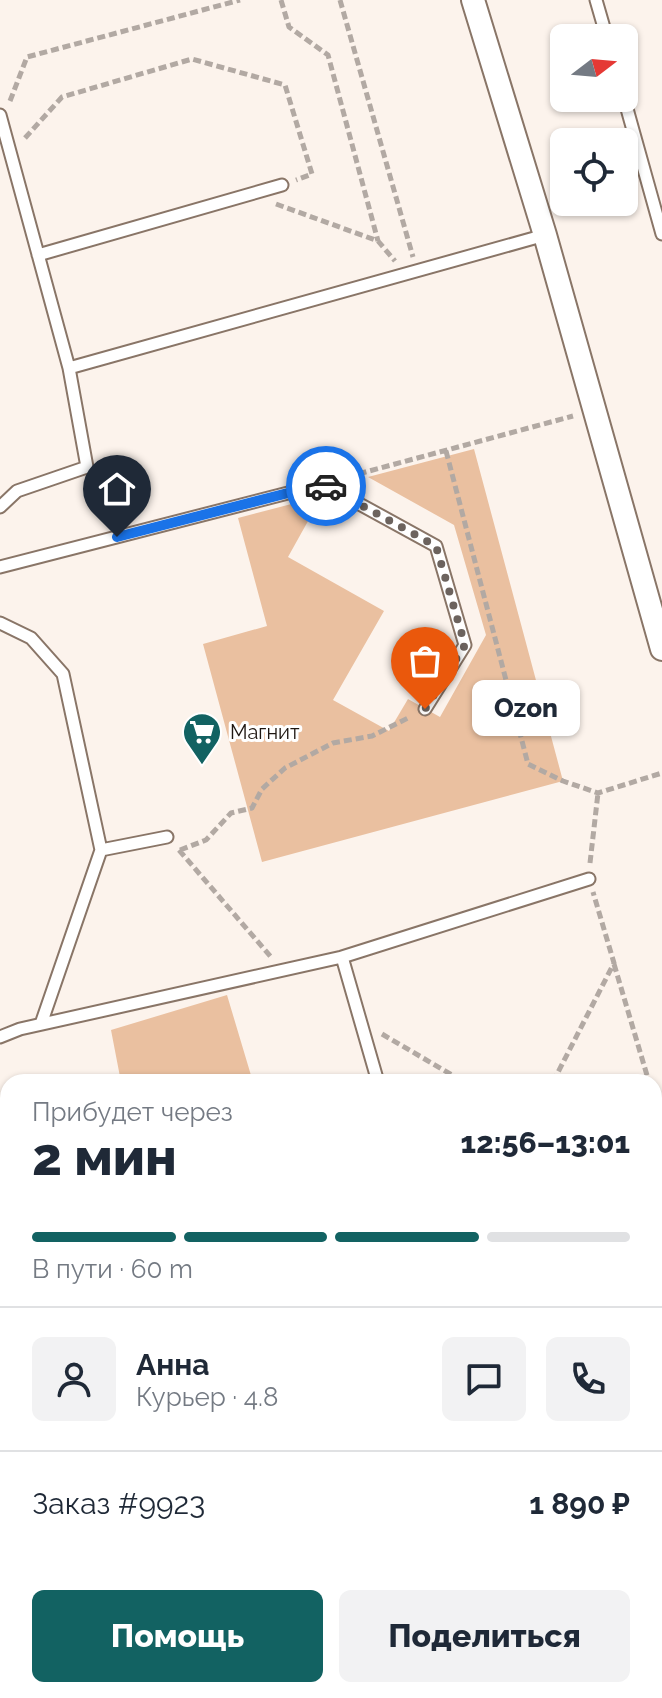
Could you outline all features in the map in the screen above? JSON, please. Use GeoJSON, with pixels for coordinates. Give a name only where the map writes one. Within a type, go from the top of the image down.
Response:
{"type":"FeatureCollection","features":[{"type":"Feature","properties":{"kind":"street"},"geometry":{"type":"LineString","coordinates":[[473,0],[545,235],[662,649]]}},
{"type":"Feature","properties":{"kind":"lane"},"geometry":{"type":"LineString","coordinates":[[596,0],[603,24]]}},
{"type":"Feature","properties":{"kind":"lane"},"geometry":{"type":"LineString","coordinates":[[628,112],[662,234]]}},
{"type":"Feature","properties":{"kind":"lane"},"geometry":{"type":"LineString","coordinates":[[0,507],[17,491],[87,467],[69,368],[1,118]]}},
{"type":"Feature","properties":{"kind":"lane"},"geometry":{"type":"LineString","coordinates":[[38,255],[282,185]]}},
{"type":"Feature","properties":{"kind":"lane"},"geometry":{"type":"LineString","coordinates":[[69,368],[545,235]]}},
{"type":"Feature","properties":{"kind":"lane"},"geometry":{"type":"LineString","coordinates":[[0,567],[323,484],[436,546],[465,645],[425,709]]}},
{"type":"Feature","properties":{"kind":"lane"},"geometry":{"type":"LineString","coordinates":[[0,623],[31,638],[63,674],[101,850],[41,1024]]}},
{"type":"Feature","properties":{"kind":"lane"},"geometry":{"type":"LineString","coordinates":[[101,850],[167,837]]}},
{"type":"Feature","properties":{"kind":"lane"},"geometry":{"type":"LineString","coordinates":[[0,1037],[41,1024],[342,957],[589,879]]}},
{"type":"Feature","properties":{"kind":"lane"},"geometry":{"type":"LineString","coordinates":[[342,957],[376,1074]]}},
{"type":"Feature","properties":{"kind":"path"},"geometry":{"type":"LineString","coordinates":[[1,118],[27,57],[240,0]]}},
{"type":"Feature","properties":{"kind":"path"},"geometry":{"type":"LineString","coordinates":[[281,0],[289,27],[328,55],[378,241]]}},
{"type":"Feature","properties":{"kind":"path"},"geometry":{"type":"LineString","coordinates":[[340,0],[411,272]]}},
{"type":"Feature","properties":{"kind":"path"},"geometry":{"type":"LineString","coordinates":[[10,153],[62,97],[192,59],[285,85],[312,174],[282,185]]}},
{"type":"Feature","properties":{"kind":"path"},"geometry":{"type":"LineString","coordinates":[[249,194],[378,241],[411,272]]}},
{"type":"Feature","properties":{"kind":"path"},"geometry":{"type":"LineString","coordinates":[[323,484],[595,410]]}},
{"type":"Feature","properties":{"kind":"path"},"geometry":{"type":"LineString","coordinates":[[446,451],[528,764],[598,793],[662,773]]}},
{"type":"Feature","properties":{"kind":"path"},"geometry":{"type":"LineString","coordinates":[[179,850],[206,840],[231,813],[252,808],[262,789],[285,768],[333,743],[372,736],[425,709]]}},
{"type":"Feature","properties":{"kind":"path"},"geometry":{"type":"LineString","coordinates":[[598,793],[589,879],[647,1074]]}},
{"type":"Feature","properties":{"kind":"path"},"geometry":{"type":"LineString","coordinates":[[167,837],[282,970]]}},
{"type":"Feature","properties":{"kind":"path"},"geometry":{"type":"LineString","coordinates":[[557,1074],[614,963]]}},
{"type":"Feature","properties":{"kind":"path"},"geometry":{"type":"LineString","coordinates":[[360,1022],[450,1074]]}},
{"type":"Feature","properties":{"kind":"shaded area"},"geometry":{"type":"Polygon","coordinates":[[[474,449],[563,781],[262,862],[203,644],[267,626],[238,518],[322,496],[288,557],[384,611],[333,700],[389,731],[408,699],[440,717],[486,635],[454,525],[368,477],[474,449]]]}},
{"type":"Feature","properties":{"kind":"shaded area"},"geometry":{"type":"Polygon","coordinates":[[[227,995],[251,1074],[119,1074],[111,1030],[227,995]]]}},
{"type":"Feature","properties":{"kind":"way so far"},"geometry":{"type":"LineString","coordinates":[[326,486],[436,546],[465,645],[425,709]]}},
{"type":"Feature","properties":{"kind":"place","name":"Ozon"},"geometry":{"type":"Point","coordinates":[425,709]}},
{"type":"Feature","properties":{"kind":"place","name":"Магнит"},"geometry":{"type":"Point","coordinates":[202,766]}},
{"type":"Feature","properties":{"kind":"route"},"geometry":{"type":"LineString","coordinates":[[117,537],[323,484],[326,486]]}}]}
